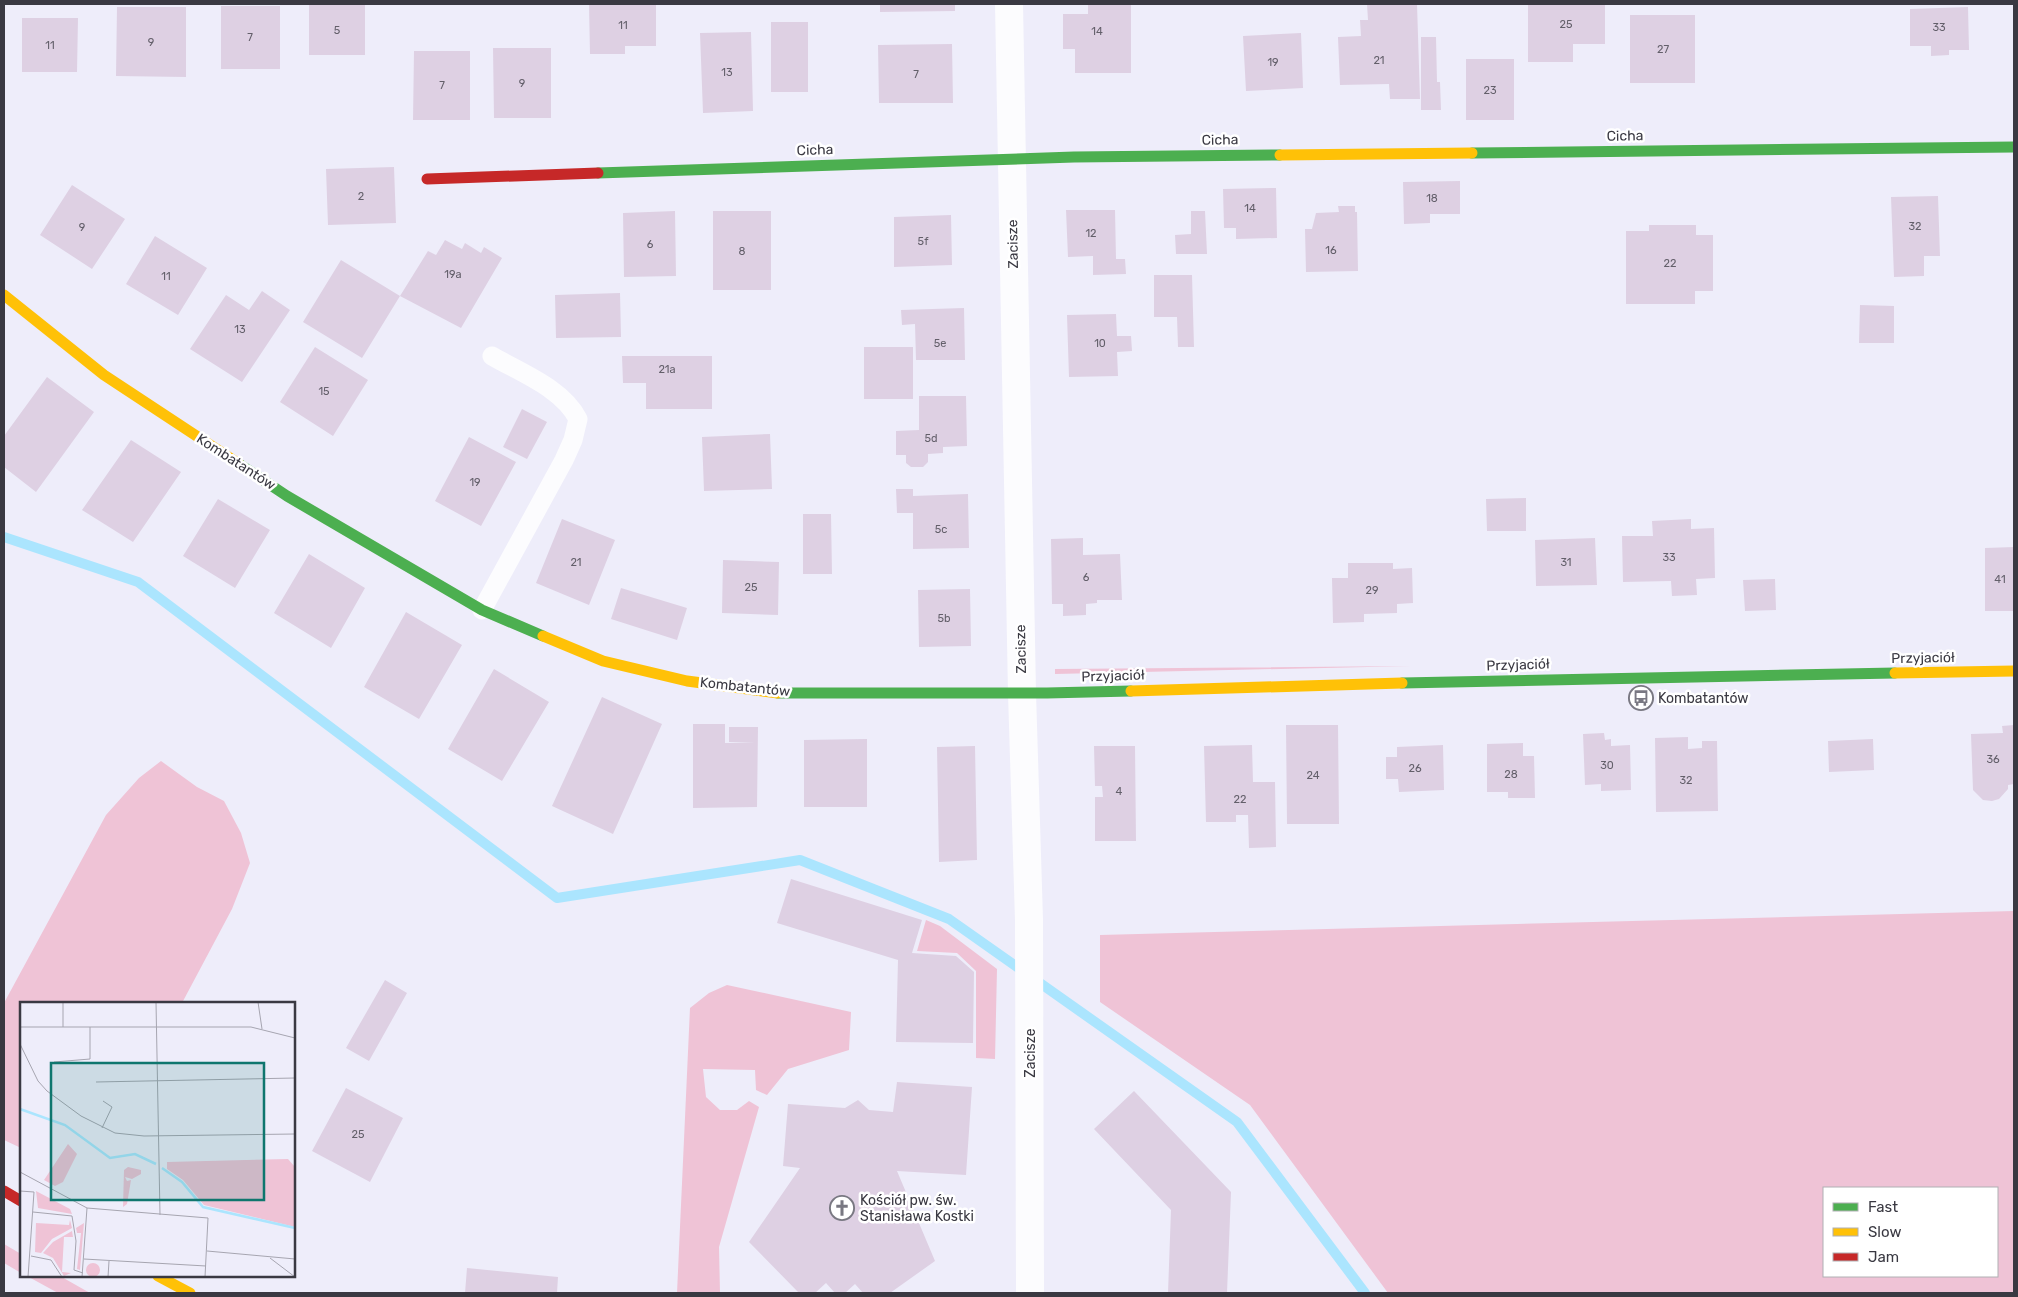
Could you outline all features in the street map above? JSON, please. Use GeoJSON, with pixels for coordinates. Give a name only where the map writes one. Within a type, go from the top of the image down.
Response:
{"type":"FeatureCollection","features":[{"type":"Feature","properties":{"kind":"street","name":"Zacisze"},"geometry":{"type":"LineString","coordinates":[[1009,4],[1022,693],[1029,920],[1030,1293]]}},
{"type":"Feature","properties":{"kind":"street","name":"Cicha"},"geometry":{"type":"LineString","coordinates":[[427,179],[1012,159],[2014,147]]}},
{"type":"Feature","properties":{"kind":"street","name":"Kombatantów"},"geometry":{"type":"LineString","coordinates":[[4,296],[104,376],[287,496],[482,610],[603,662],[687,680],[772,693],[1022,693]]}},
{"type":"Feature","properties":{"kind":"street","name":"Przyjaciół"},"geometry":{"type":"LineString","coordinates":[[1022,693],[1652,677],[2014,671]]}},
{"type":"Feature","properties":{"kind":"street"},"geometry":{"type":"LineString","coordinates":[[4,1191],[20,1200]]}},
{"type":"Feature","properties":{"kind":"street"},"geometry":{"type":"LineString","coordinates":[[160,1277],[190,1293]]}},
{"type":"Feature","properties":{"kind":"lane"},"geometry":{"type":"LineString","coordinates":[[482,610],[564,460],[573,440],[578,419],[573,410],[559,396],[492,356]]}},
{"type":"Feature","properties":{"kind":"shaded area"},"geometry":{"type":"Polygon","coordinates":[[[1411,666],[1055,674],[1055,669],[1411,666]]]}},
{"type":"Feature","properties":{"kind":"shaded area"},"geometry":{"type":"Polygon","coordinates":[[[161,761],[197,787],[224,801],[241,833],[250,863],[232,909],[183,1002],[20,1002],[20,1148],[4,1140],[4,1003],[106,815],[139,778],[161,761]]]}},
{"type":"Feature","properties":{"kind":"shaded area"},"geometry":{"type":"Polygon","coordinates":[[[2014,911],[2014,1293],[1388,1293],[1250,1105],[1100,1002],[1100,935],[2014,911]]]}},
{"type":"Feature","properties":{"kind":"shaded area"},"geometry":{"type":"Polygon","coordinates":[[[926,920],[940,926],[997,969],[995,1059],[976,1058],[976,971],[957,953],[917,951],[926,920]]]}},
{"type":"Feature","properties":{"kind":"shaded area"},"geometry":{"type":"Polygon","coordinates":[[[727,985],[851,1012],[849,1050],[788,1069],[767,1095],[756,1090],[755,1070],[703,1069],[706,1097],[720,1110],[737,1110],[749,1101],[759,1107],[719,1247],[720,1293],[677,1293],[690,1008],[709,993],[727,985]]]}},
{"type":"Feature","properties":{"kind":"shaded area"},"geometry":{"type":"Polygon","coordinates":[[[4,1244],[20,1253],[20,1272],[4,1263],[4,1244]]]}},
{"type":"Feature","properties":{"kind":"shaded area"},"geometry":{"type":"Polygon","coordinates":[[[29,1277],[62,1277],[90,1293],[58,1293],[29,1277]]]}},
{"type":"Feature","properties":{"kind":"building"},"geometry":{"type":"Polygon","coordinates":[[[309,4],[365,4],[365,55],[309,55],[309,4]]]}},
{"type":"Feature","properties":{"kind":"building"},"geometry":{"type":"Polygon","coordinates":[[[589,4],[656,4],[656,46],[625,46],[625,54],[590,54],[589,4]]]}},
{"type":"Feature","properties":{"kind":"building"},"geometry":{"type":"Polygon","coordinates":[[[880,4],[955,4],[955,11],[880,12],[880,4]]]}},
{"type":"Feature","properties":{"kind":"building"},"geometry":{"type":"Polygon","coordinates":[[[1088,4],[1131,4],[1131,73],[1075,73],[1075,49],[1063,49],[1063,14],[1088,14],[1088,4]]]}},
{"type":"Feature","properties":{"kind":"building"},"geometry":{"type":"Polygon","coordinates":[[[1367,4],[1417,4],[1420,99],[1390,99],[1389,84],[1340,85],[1338,37],[1361,36],[1360,20],[1368,20],[1367,4]]]}},
{"type":"Feature","properties":{"kind":"building"},"geometry":{"type":"Polygon","coordinates":[[[1528,4],[1605,4],[1605,44],[1573,44],[1573,62],[1528,62],[1528,4]]]}},
{"type":"Feature","properties":{"kind":"building"},"geometry":{"type":"Polygon","coordinates":[[[221,6],[280,6],[280,69],[221,69],[221,6]]]}},
{"type":"Feature","properties":{"kind":"building"},"geometry":{"type":"Polygon","coordinates":[[[117,7],[186,7],[186,77],[116,76],[117,7]]]}},
{"type":"Feature","properties":{"kind":"building"},"geometry":{"type":"Polygon","coordinates":[[[1968,7],[1969,50],[1949,50],[1949,55],[1931,56],[1931,46],[1910,46],[1910,9],[1968,7]]]}},
{"type":"Feature","properties":{"kind":"building"},"geometry":{"type":"Polygon","coordinates":[[[1630,15],[1695,15],[1695,83],[1630,83],[1630,15]]]}},
{"type":"Feature","properties":{"kind":"building"},"geometry":{"type":"Polygon","coordinates":[[[22,18],[78,18],[77,72],[22,72],[22,18]]]}},
{"type":"Feature","properties":{"kind":"building"},"geometry":{"type":"Polygon","coordinates":[[[771,22],[808,22],[808,92],[771,92],[771,22]]]}},
{"type":"Feature","properties":{"kind":"building"},"geometry":{"type":"Polygon","coordinates":[[[751,32],[753,111],[703,113],[700,33],[751,32]]]}},
{"type":"Feature","properties":{"kind":"building"},"geometry":{"type":"Polygon","coordinates":[[[1301,33],[1303,88],[1246,91],[1243,36],[1301,33]]]}},
{"type":"Feature","properties":{"kind":"building"},"geometry":{"type":"Polygon","coordinates":[[[1421,37],[1436,37],[1437,82],[1440,82],[1441,110],[1421,110],[1421,37]]]}},
{"type":"Feature","properties":{"kind":"building"},"geometry":{"type":"Polygon","coordinates":[[[952,44],[953,103],[879,103],[878,45],[952,44]]]}},
{"type":"Feature","properties":{"kind":"building"},"geometry":{"type":"Polygon","coordinates":[[[493,48],[551,48],[551,118],[494,118],[493,48]]]}},
{"type":"Feature","properties":{"kind":"building"},"geometry":{"type":"Polygon","coordinates":[[[414,51],[470,51],[470,120],[413,120],[414,51]]]}},
{"type":"Feature","properties":{"kind":"building"},"geometry":{"type":"Polygon","coordinates":[[[1466,59],[1514,59],[1514,120],[1466,120],[1466,59]]]}},
{"type":"Feature","properties":{"kind":"building"},"geometry":{"type":"Polygon","coordinates":[[[394,167],[396,223],[328,225],[326,169],[394,167]]]}},
{"type":"Feature","properties":{"kind":"building"},"geometry":{"type":"Polygon","coordinates":[[[1460,181],[1460,214],[1430,214],[1430,223],[1404,224],[1403,182],[1460,181]]]}},
{"type":"Feature","properties":{"kind":"building"},"geometry":{"type":"Polygon","coordinates":[[[72,185],[125,219],[92,269],[40,235],[72,185]]]}},
{"type":"Feature","properties":{"kind":"building"},"geometry":{"type":"Polygon","coordinates":[[[1276,188],[1277,238],[1236,239],[1236,228],[1224,228],[1223,189],[1276,188]]]}},
{"type":"Feature","properties":{"kind":"building"},"geometry":{"type":"Polygon","coordinates":[[[1938,196],[1940,256],[1924,256],[1924,276],[1894,277],[1891,197],[1938,196]]]}},
{"type":"Feature","properties":{"kind":"building"},"geometry":{"type":"Polygon","coordinates":[[[1338,206],[1355,206],[1355,212],[1357,212],[1358,271],[1306,272],[1305,229],[1312,229],[1316,213],[1339,212],[1338,206]]]}},
{"type":"Feature","properties":{"kind":"building"},"geometry":{"type":"Polygon","coordinates":[[[1066,210],[1115,210],[1116,259],[1125,259],[1126,274],[1093,275],[1093,256],[1068,257],[1066,210]]]}},
{"type":"Feature","properties":{"kind":"building"},"geometry":{"type":"Polygon","coordinates":[[[675,211],[676,276],[624,277],[623,213],[675,211]]]}},
{"type":"Feature","properties":{"kind":"building"},"geometry":{"type":"Polygon","coordinates":[[[713,211],[771,211],[771,290],[713,290],[713,211]]]}},
{"type":"Feature","properties":{"kind":"building"},"geometry":{"type":"Polygon","coordinates":[[[1191,211],[1205,211],[1207,254],[1176,254],[1175,235],[1191,234],[1191,211]]]}},
{"type":"Feature","properties":{"kind":"building"},"geometry":{"type":"Polygon","coordinates":[[[951,215],[952,265],[894,267],[894,217],[951,215]]]}},
{"type":"Feature","properties":{"kind":"building"},"geometry":{"type":"Polygon","coordinates":[[[1649,225],[1696,225],[1696,235],[1713,235],[1713,291],[1695,291],[1695,304],[1626,304],[1626,231],[1649,231],[1649,225]]]}},
{"type":"Feature","properties":{"kind":"building"},"geometry":{"type":"Polygon","coordinates":[[[155,236],[207,268],[178,315],[126,284],[155,236]]]}},
{"type":"Feature","properties":{"kind":"building"},"geometry":{"type":"Polygon","coordinates":[[[445,240],[462,249],[465,243],[481,253],[484,247],[502,258],[461,328],[400,296],[428,251],[436,255],[445,240]]]}},
{"type":"Feature","properties":{"kind":"building"},"geometry":{"type":"Polygon","coordinates":[[[341,260],[400,296],[362,358],[303,322],[341,260]]]}},
{"type":"Feature","properties":{"kind":"building"},"geometry":{"type":"Polygon","coordinates":[[[1154,275],[1192,275],[1194,347],[1178,347],[1177,317],[1154,317],[1154,275]]]}},
{"type":"Feature","properties":{"kind":"building"},"geometry":{"type":"Polygon","coordinates":[[[262,291],[290,310],[242,382],[190,349],[226,295],[249,310],[262,291]]]}},
{"type":"Feature","properties":{"kind":"building"},"geometry":{"type":"Polygon","coordinates":[[[620,293],[621,337],[556,338],[555,295],[620,293]]]}},
{"type":"Feature","properties":{"kind":"building"},"geometry":{"type":"Polygon","coordinates":[[[1860,305],[1894,306],[1894,343],[1859,343],[1860,305]]]}},
{"type":"Feature","properties":{"kind":"building"},"geometry":{"type":"Polygon","coordinates":[[[964,308],[965,360],[916,360],[915,324],[902,325],[901,310],[964,308]]]}},
{"type":"Feature","properties":{"kind":"building"},"geometry":{"type":"Polygon","coordinates":[[[1116,314],[1117,336],[1131,336],[1132,351],[1117,352],[1118,376],[1069,377],[1067,315],[1116,314]]]}},
{"type":"Feature","properties":{"kind":"building"},"geometry":{"type":"Polygon","coordinates":[[[315,347],[368,380],[333,436],[280,402],[315,347]]]}},
{"type":"Feature","properties":{"kind":"building"},"geometry":{"type":"Polygon","coordinates":[[[864,347],[913,347],[913,399],[864,399],[864,347]]]}},
{"type":"Feature","properties":{"kind":"building"},"geometry":{"type":"Polygon","coordinates":[[[622,356],[712,356],[712,409],[646,409],[646,383],[623,383],[622,356]]]}},
{"type":"Feature","properties":{"kind":"building"},"geometry":{"type":"Polygon","coordinates":[[[47,377],[94,412],[36,492],[4,467],[4,436],[47,377]]]}},
{"type":"Feature","properties":{"kind":"building"},"geometry":{"type":"Polygon","coordinates":[[[919,396],[966,396],[967,446],[943,447],[943,453],[928,454],[928,462],[923,467],[911,467],[906,463],[906,455],[896,455],[896,431],[919,430],[919,396]]]}},
{"type":"Feature","properties":{"kind":"building"},"geometry":{"type":"Polygon","coordinates":[[[522,409],[547,422],[527,459],[503,447],[522,409]]]}},
{"type":"Feature","properties":{"kind":"building"},"geometry":{"type":"Polygon","coordinates":[[[770,434],[772,489],[704,491],[702,437],[770,434]]]}},
{"type":"Feature","properties":{"kind":"building"},"geometry":{"type":"Polygon","coordinates":[[[469,437],[516,462],[481,526],[435,501],[469,437]]]}},
{"type":"Feature","properties":{"kind":"building"},"geometry":{"type":"Polygon","coordinates":[[[131,440],[181,472],[133,542],[82,510],[131,440]]]}},
{"type":"Feature","properties":{"kind":"building"},"geometry":{"type":"Polygon","coordinates":[[[896,489],[913,489],[913,496],[968,494],[969,548],[913,549],[913,513],[897,513],[896,489]]]}},
{"type":"Feature","properties":{"kind":"building"},"geometry":{"type":"Polygon","coordinates":[[[1526,498],[1526,531],[1487,531],[1486,499],[1526,498]]]}},
{"type":"Feature","properties":{"kind":"building"},"geometry":{"type":"Polygon","coordinates":[[[218,499],[270,530],[235,588],[183,556],[218,499]]]}},
{"type":"Feature","properties":{"kind":"building"},"geometry":{"type":"Polygon","coordinates":[[[803,514],[831,514],[832,574],[803,574],[803,514]]]}},
{"type":"Feature","properties":{"kind":"building"},"geometry":{"type":"Polygon","coordinates":[[[562,519],[615,540],[589,605],[536,583],[562,519]]]}},
{"type":"Feature","properties":{"kind":"building"},"geometry":{"type":"Polygon","coordinates":[[[1691,519],[1691,529],[1714,528],[1715,578],[1696,579],[1697,595],[1672,596],[1671,581],[1623,582],[1622,536],[1653,536],[1652,521],[1691,519]]]}},
{"type":"Feature","properties":{"kind":"building"},"geometry":{"type":"Polygon","coordinates":[[[1083,538],[1083,555],[1120,554],[1122,600],[1097,600],[1097,603],[1086,604],[1086,615],[1063,616],[1063,604],[1052,604],[1051,539],[1083,538]]]}},
{"type":"Feature","properties":{"kind":"building"},"geometry":{"type":"Polygon","coordinates":[[[1595,538],[1597,585],[1536,586],[1535,540],[1595,538]]]}},
{"type":"Feature","properties":{"kind":"building"},"geometry":{"type":"Polygon","coordinates":[[[2014,547],[2014,611],[1985,611],[1985,548],[2014,547]]]}},
{"type":"Feature","properties":{"kind":"building"},"geometry":{"type":"Polygon","coordinates":[[[309,554],[365,588],[331,648],[274,613],[309,554]]]}},
{"type":"Feature","properties":{"kind":"building"},"geometry":{"type":"Polygon","coordinates":[[[723,560],[779,562],[778,615],[722,613],[723,560]]]}},
{"type":"Feature","properties":{"kind":"building"},"geometry":{"type":"Polygon","coordinates":[[[1348,563],[1393,563],[1393,569],[1412,568],[1413,603],[1397,604],[1397,613],[1364,614],[1364,622],[1333,623],[1332,578],[1348,578],[1348,563]]]}},
{"type":"Feature","properties":{"kind":"building"},"geometry":{"type":"Polygon","coordinates":[[[1775,579],[1776,610],[1745,611],[1743,580],[1775,579]]]}},
{"type":"Feature","properties":{"kind":"building"},"geometry":{"type":"Polygon","coordinates":[[[621,588],[687,608],[677,640],[611,619],[621,588]]]}},
{"type":"Feature","properties":{"kind":"building"},"geometry":{"type":"Polygon","coordinates":[[[970,589],[971,646],[919,647],[918,590],[970,589]]]}},
{"type":"Feature","properties":{"kind":"building"},"geometry":{"type":"Polygon","coordinates":[[[406,612],[462,645],[419,719],[364,687],[406,612]]]}},
{"type":"Feature","properties":{"kind":"building"},"geometry":{"type":"Polygon","coordinates":[[[494,669],[549,702],[502,781],[448,749],[494,669]]]}},
{"type":"Feature","properties":{"kind":"building"},"geometry":{"type":"Polygon","coordinates":[[[602,697],[662,724],[613,834],[552,806],[602,697]]]}},
{"type":"Feature","properties":{"kind":"building"},"geometry":{"type":"Polygon","coordinates":[[[693,724],[725,724],[725,743],[755,743],[729,742],[729,727],[758,727],[757,807],[693,808],[693,724]]]}},
{"type":"Feature","properties":{"kind":"building"},"geometry":{"type":"Polygon","coordinates":[[[1286,725],[1338,725],[1339,824],[1287,824],[1286,725]]]}},
{"type":"Feature","properties":{"kind":"building"},"geometry":{"type":"Polygon","coordinates":[[[2014,725],[2014,784],[2008,785],[2008,789],[1999,799],[1992,801],[1983,800],[1973,790],[1971,734],[2003,733],[2002,726],[2014,725]]]}},
{"type":"Feature","properties":{"kind":"building"},"geometry":{"type":"Polygon","coordinates":[[[1604,733],[1605,740],[1611,739],[1611,746],[1630,745],[1631,790],[1601,791],[1601,784],[1585,785],[1583,734],[1604,733]]]}},
{"type":"Feature","properties":{"kind":"building"},"geometry":{"type":"Polygon","coordinates":[[[1688,737],[1688,749],[1702,748],[1702,741],[1717,741],[1718,811],[1656,812],[1655,738],[1688,737]]]}},
{"type":"Feature","properties":{"kind":"building"},"geometry":{"type":"Polygon","coordinates":[[[867,739],[867,807],[804,807],[804,740],[867,739]]]}},
{"type":"Feature","properties":{"kind":"building"},"geometry":{"type":"Polygon","coordinates":[[[1873,739],[1874,770],[1829,772],[1828,741],[1873,739]]]}},
{"type":"Feature","properties":{"kind":"building"},"geometry":{"type":"Polygon","coordinates":[[[1523,743],[1523,756],[1534,756],[1535,798],[1508,798],[1508,792],[1487,792],[1487,744],[1523,743]]]}},
{"type":"Feature","properties":{"kind":"building"},"geometry":{"type":"Polygon","coordinates":[[[1252,745],[1253,782],[1275,782],[1276,847],[1249,848],[1248,815],[1236,815],[1236,822],[1206,822],[1204,746],[1252,745]]]}},
{"type":"Feature","properties":{"kind":"building"},"geometry":{"type":"Polygon","coordinates":[[[1443,745],[1444,790],[1399,792],[1398,779],[1386,779],[1386,757],[1397,757],[1397,747],[1443,745]]]}},
{"type":"Feature","properties":{"kind":"building"},"geometry":{"type":"Polygon","coordinates":[[[975,746],[977,860],[939,862],[937,747],[975,746]]]}},
{"type":"Feature","properties":{"kind":"building"},"geometry":{"type":"Polygon","coordinates":[[[1094,746],[1135,746],[1136,841],[1095,841],[1095,797],[1103,797],[1102,786],[1095,786],[1094,746]]]}},
{"type":"Feature","properties":{"kind":"building"},"geometry":{"type":"Polygon","coordinates":[[[791,879],[922,920],[912,953],[956,956],[974,972],[973,1043],[896,1042],[898,960],[777,923],[791,879]]]}},
{"type":"Feature","properties":{"kind":"building"},"geometry":{"type":"Polygon","coordinates":[[[385,980],[407,993],[369,1061],[346,1048],[385,980]]]}},
{"type":"Feature","properties":{"kind":"building","name":"Kościół pw. św. Stanisława Kostki"},"geometry":{"type":"Polygon","coordinates":[[[897,1082],[972,1087],[966,1175],[897,1171],[935,1261],[890,1293],[863,1293],[855,1284],[845,1293],[835,1293],[826,1283],[815,1293],[799,1293],[749,1242],[800,1168],[783,1166],[788,1104],[845,1108],[858,1100],[869,1110],[893,1112],[897,1082]]]}},
{"type":"Feature","properties":{"kind":"building"},"geometry":{"type":"Polygon","coordinates":[[[346,1088],[403,1118],[370,1182],[312,1151],[346,1088]]]}},
{"type":"Feature","properties":{"kind":"building"},"geometry":{"type":"Polygon","coordinates":[[[1134,1091],[1231,1192],[1227,1293],[1168,1293],[1171,1210],[1094,1129],[1134,1091]]]}},
{"type":"Feature","properties":{"kind":"building"},"geometry":{"type":"Polygon","coordinates":[[[467,1268],[558,1277],[557,1293],[465,1293],[467,1268]]]}},
{"type":"Feature","properties":{"kind":"waterway"},"geometry":{"type":"LineString","coordinates":[[4,537],[138,582],[557,898],[800,860],[949,919],[1237,1122],[1365,1293]]}},
{"type":"Feature","properties":{"kind":"traffic: fast"},"geometry":{"type":"LineString","coordinates":[[1472,153],[2014,147]]}},
{"type":"Feature","properties":{"kind":"traffic: fast"},"geometry":{"type":"LineString","coordinates":[[598,173],[1074,157],[1280,155]]}},
{"type":"Feature","properties":{"kind":"traffic: fast"},"geometry":{"type":"LineString","coordinates":[[239,464],[287,496],[482,610],[543,636]]}},
{"type":"Feature","properties":{"kind":"traffic: fast"},"geometry":{"type":"LineString","coordinates":[[1402,683],[1895,673]]}},
{"type":"Feature","properties":{"kind":"traffic: fast"},"geometry":{"type":"LineString","coordinates":[[778,693],[1047,693],[1131,691]]}},
{"type":"Feature","properties":{"kind":"traffic: slow"},"geometry":{"type":"LineString","coordinates":[[1280,155],[1472,153]]}},
{"type":"Feature","properties":{"kind":"traffic: slow"},"geometry":{"type":"LineString","coordinates":[[4,295],[104,375],[239,464]]}},
{"type":"Feature","properties":{"kind":"traffic: slow"},"geometry":{"type":"LineString","coordinates":[[543,636],[603,661],[687,681],[778,693]]}},
{"type":"Feature","properties":{"kind":"traffic: slow"},"geometry":{"type":"LineString","coordinates":[[1895,673],[2014,671]]}},
{"type":"Feature","properties":{"kind":"traffic: slow"},"geometry":{"type":"LineString","coordinates":[[1131,691],[1402,683]]}},
{"type":"Feature","properties":{"kind":"traffic: slow"},"geometry":{"type":"LineString","coordinates":[[160,1277],[190,1293]]}},
{"type":"Feature","properties":{"kind":"traffic: jam"},"geometry":{"type":"LineString","coordinates":[[427,179],[598,173]]}},
{"type":"Feature","properties":{"kind":"traffic: jam"},"geometry":{"type":"LineString","coordinates":[[4,1191],[20,1200]]}},
{"type":"Feature","properties":{"kind":"place","name":"Kombatantów"},"geometry":{"type":"Point","coordinates":[1641,698]}},
{"type":"Feature","properties":{"kind":"place","name":"Kościół pw. św. Stanisława Kostki"},"geometry":{"type":"Point","coordinates":[842,1208]}}]}
